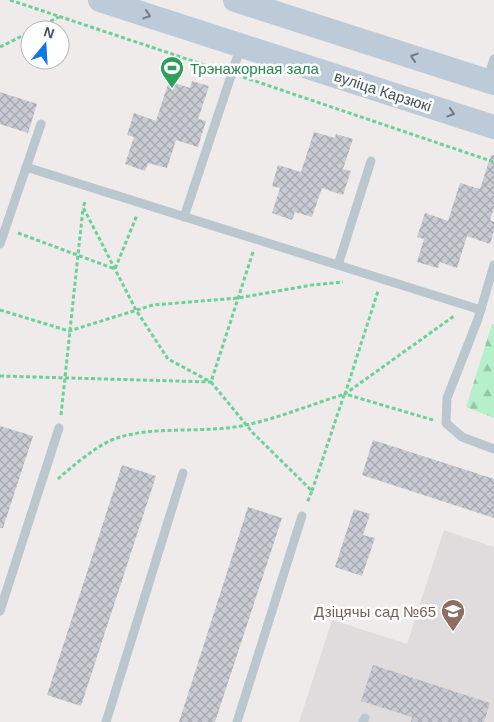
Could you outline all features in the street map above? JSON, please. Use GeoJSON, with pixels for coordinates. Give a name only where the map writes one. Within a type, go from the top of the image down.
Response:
{"type":"FeatureCollection","features":[{"type":"Feature","properties":{"kind":"street","name":"вуліца Карзюкі"},"geometry":{"type":"LineString","coordinates":[[100,0],[494,127]]}},
{"type":"Feature","properties":{"kind":"street"},"geometry":{"type":"LineString","coordinates":[[235,0],[492,74]]}},
{"type":"Feature","properties":{"kind":"lane"},"geometry":{"type":"LineString","coordinates":[[184,217],[241,46]]}},
{"type":"Feature","properties":{"kind":"lane"},"geometry":{"type":"LineString","coordinates":[[0,244],[41,124]]}},
{"type":"Feature","properties":{"kind":"lane"},"geometry":{"type":"LineString","coordinates":[[338,265],[371,161]]}},
{"type":"Feature","properties":{"kind":"lane"},"geometry":{"type":"LineString","coordinates":[[26,167],[481,310]]}},
{"type":"Feature","properties":{"kind":"lane"},"geometry":{"type":"LineString","coordinates":[[494,265],[481,310],[447,398],[446,423],[462,437],[494,449]]}},
{"type":"Feature","properties":{"kind":"lane"},"geometry":{"type":"LineString","coordinates":[[0,611],[59,428]]}},
{"type":"Feature","properties":{"kind":"lane"},"geometry":{"type":"LineString","coordinates":[[106,722],[183,473]]}},
{"type":"Feature","properties":{"kind":"lane"},"geometry":{"type":"LineString","coordinates":[[238,722],[302,516]]}},
{"type":"Feature","properties":{"kind":"path"},"geometry":{"type":"LineString","coordinates":[[13,0],[494,162]]}},
{"type":"Feature","properties":{"kind":"path"},"geometry":{"type":"LineString","coordinates":[[53,20],[60,16]]}},
{"type":"Feature","properties":{"kind":"path"},"geometry":{"type":"LineString","coordinates":[[0,47],[20,37]]}},
{"type":"Feature","properties":{"kind":"path"},"geometry":{"type":"LineString","coordinates":[[59,428],[83,207],[90,187]]}},
{"type":"Feature","properties":{"kind":"path"},"geometry":{"type":"LineString","coordinates":[[115,269],[142,203]]}},
{"type":"Feature","properties":{"kind":"path"},"geometry":{"type":"LineString","coordinates":[[83,207],[136,310],[168,359],[211,382],[246,425],[312,491]]}},
{"type":"Feature","properties":{"kind":"path"},"geometry":{"type":"LineString","coordinates":[[6,228],[115,269]]}},
{"type":"Feature","properties":{"kind":"path"},"geometry":{"type":"LineString","coordinates":[[211,382],[257,240]]}},
{"type":"Feature","properties":{"kind":"path"},"geometry":{"type":"LineString","coordinates":[[0,310],[70,330],[153,305],[238,298],[312,285],[382,279],[345,394],[302,516]]}},
{"type":"Feature","properties":{"kind":"path"},"geometry":{"type":"LineString","coordinates":[[36,498],[72,465],[117,438],[156,432],[246,425],[345,394],[469,306]]}},
{"type":"Feature","properties":{"kind":"path"},"geometry":{"type":"LineString","coordinates":[[0,376],[65,379],[164,379],[211,382]]}},
{"type":"Feature","properties":{"kind":"path"},"geometry":{"type":"LineString","coordinates":[[345,394],[446,423]]}},
{"type":"Feature","properties":{"kind":"shaded area","name":"Дзіцячы сад №65"},"geometry":{"type":"Polygon","coordinates":[[[444,530],[494,547],[494,722],[299,722],[332,620],[407,644],[444,530]]]}},
{"type":"Feature","properties":{"kind":"green space"},"geometry":{"type":"Polygon","coordinates":[[[492,324],[494,324],[494,418],[466,407],[492,324]]]}},
{"type":"Feature","properties":{"kind":"building"},"geometry":{"type":"Polygon","coordinates":[[[169,81],[190,88],[192,81],[209,86],[198,119],[206,121],[198,147],[176,140],[167,168],[148,163],[145,171],[125,164],[134,137],[127,135],[134,113],[156,121],[169,81]]]}},
{"type":"Feature","properties":{"kind":"building"},"geometry":{"type":"Polygon","coordinates":[[[0,92],[37,104],[28,133],[0,124],[0,92]]]}},
{"type":"Feature","properties":{"kind":"building"},"geometry":{"type":"Polygon","coordinates":[[[314,132],[335,138],[336,134],[353,139],[343,169],[351,171],[343,195],[322,188],[312,217],[295,212],[292,220],[272,213],[280,188],[272,186],[278,165],[301,172],[314,132]]]}},
{"type":"Feature","properties":{"kind":"building"},"geometry":{"type":"Polygon","coordinates":[[[491,155],[494,155],[494,208],[490,220],[494,222],[494,231],[490,244],[467,236],[457,268],[440,262],[438,268],[417,262],[424,239],[417,237],[425,213],[448,221],[460,183],[480,189],[491,155]]]}},
{"type":"Feature","properties":{"kind":"building"},"geometry":{"type":"Polygon","coordinates":[[[0,426],[33,436],[3,528],[0,528],[0,426]]]}},
{"type":"Feature","properties":{"kind":"building"},"geometry":{"type":"Polygon","coordinates":[[[373,440],[494,479],[494,518],[362,475],[373,440]]]}},
{"type":"Feature","properties":{"kind":"building"},"geometry":{"type":"Polygon","coordinates":[[[122,465],[156,476],[81,706],[47,695],[122,465]]]}},
{"type":"Feature","properties":{"kind":"building"},"geometry":{"type":"Polygon","coordinates":[[[248,507],[282,518],[215,722],[179,722],[248,507]]]}},
{"type":"Feature","properties":{"kind":"building"},"geometry":{"type":"Polygon","coordinates":[[[354,509],[370,514],[363,535],[375,538],[362,576],[335,567],[354,509]]]}},
{"type":"Feature","properties":{"kind":"building"},"geometry":{"type":"Polygon","coordinates":[[[373,665],[490,703],[484,722],[411,722],[412,717],[361,701],[373,665]]]}},
{"type":"Feature","properties":{"kind":"place","name":"Трэнажорная зала"},"geometry":{"type":"Point","coordinates":[172,89]}},
{"type":"Feature","properties":{"kind":"place","name":"Дзіцячы сад №65"},"geometry":{"type":"Point","coordinates":[453,632]}}]}
